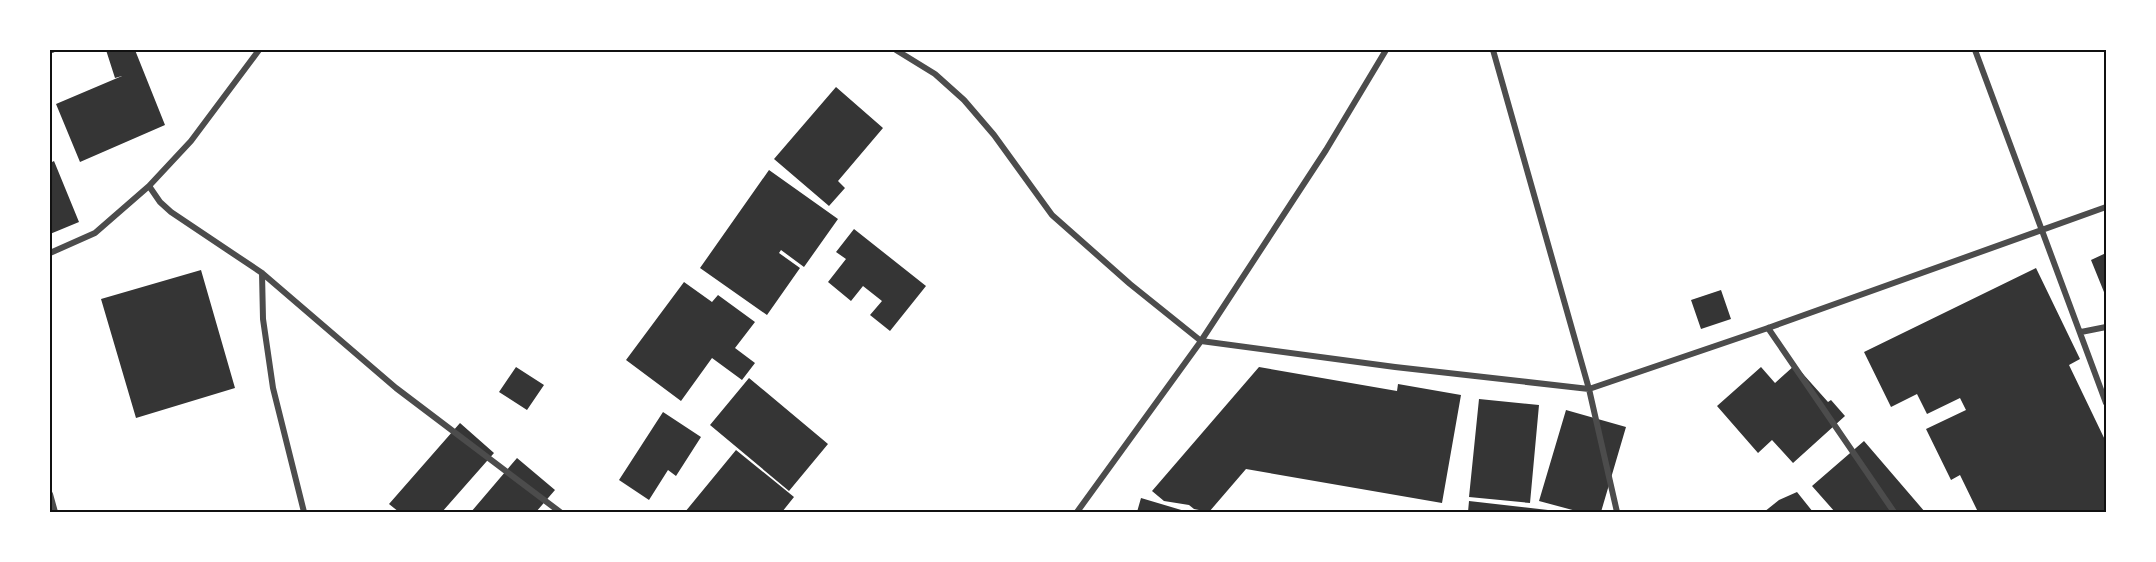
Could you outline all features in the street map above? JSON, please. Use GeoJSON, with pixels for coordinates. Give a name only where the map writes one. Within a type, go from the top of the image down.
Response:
{"type":"FeatureCollection","features":[{"type":"Feature","properties":{"kind":"street"},"geometry":{"type":"LineString","coordinates":[[50,253],[95,233],[149,186],[191,141],[259,50]]}},
{"type":"Feature","properties":{"kind":"street"},"geometry":{"type":"LineString","coordinates":[[896,50],[935,74],[964,100],[994,135],[1052,215],[1130,284],[1201,341],[1395,367],[1589,389],[1768,328],[2106,207]]}},
{"type":"Feature","properties":{"kind":"street"},"geometry":{"type":"LineString","coordinates":[[1077,513],[1201,341],[1326,150],[1386,50]]}},
{"type":"Feature","properties":{"kind":"street"},"geometry":{"type":"LineString","coordinates":[[1493,50],[1589,389],[1617,513]]}},
{"type":"Feature","properties":{"kind":"street"},"geometry":{"type":"LineString","coordinates":[[1975,50],[2106,403]]}},
{"type":"Feature","properties":{"kind":"street"},"geometry":{"type":"LineString","coordinates":[[149,186],[160,202],[186,224],[262,273],[396,388],[560,513]]}},
{"type":"Feature","properties":{"kind":"street"},"geometry":{"type":"LineString","coordinates":[[262,273],[263,319],[273,388],[304,513]]}},
{"type":"Feature","properties":{"kind":"street"},"geometry":{"type":"LineString","coordinates":[[2081,332],[2106,327]]}},
{"type":"Feature","properties":{"kind":"street"},"geometry":{"type":"LineString","coordinates":[[1768,328],[1894,513]]}},
{"type":"Feature","properties":{"kind":"street"},"geometry":{"type":"LineString","coordinates":[[50,494],[55,513]]}},
{"type":"Feature","properties":{"kind":"building"},"geometry":{"type":"Polygon","coordinates":[[[106,50],[135,50],[165,125],[80,162],[56,104],[122,76],[115,78],[106,50]]]}},
{"type":"Feature","properties":{"kind":"building"},"geometry":{"type":"Polygon","coordinates":[[[836,87],[883,128],[838,181],[845,188],[829,206],[774,159],[836,87]]]}},
{"type":"Feature","properties":{"kind":"building"},"geometry":{"type":"Polygon","coordinates":[[[54,161],[79,222],[50,234],[50,163],[54,161]]]}},
{"type":"Feature","properties":{"kind":"building"},"geometry":{"type":"Polygon","coordinates":[[[769,170],[838,219],[804,267],[781,250],[779,253],[800,268],[767,315],[700,268],[769,170]]]}},
{"type":"Feature","properties":{"kind":"building"},"geometry":{"type":"Polygon","coordinates":[[[854,229],[926,286],[890,331],[870,315],[882,301],[863,286],[851,301],[828,282],[846,259],[836,252],[854,229]]]}},
{"type":"Feature","properties":{"kind":"building"},"geometry":{"type":"Polygon","coordinates":[[[2106,253],[2106,297],[2091,260],[2106,253]]]}},
{"type":"Feature","properties":{"kind":"building"},"geometry":{"type":"Polygon","coordinates":[[[2036,268],[2080,359],[2069,365],[2106,442],[2106,512],[1978,512],[1960,475],[1951,480],[1926,429],[1966,410],[1960,398],[1927,414],[1917,394],[1891,407],[1864,352],[2036,268]]]}},
{"type":"Feature","properties":{"kind":"building"},"geometry":{"type":"Polygon","coordinates":[[[201,270],[235,388],[136,418],[101,299],[201,270]]]}},
{"type":"Feature","properties":{"kind":"building"},"geometry":{"type":"Polygon","coordinates":[[[684,282],[712,302],[718,295],[755,322],[735,348],[755,363],[742,380],[712,358],[681,401],[626,360],[684,282]]]}},
{"type":"Feature","properties":{"kind":"building"},"geometry":{"type":"Polygon","coordinates":[[[1721,290],[1731,319],[1701,329],[1691,300],[1721,290]]]}},
{"type":"Feature","properties":{"kind":"building"},"geometry":{"type":"Polygon","coordinates":[[[1795,365],[1828,402],[1831,400],[1845,416],[1793,463],[1772,440],[1758,453],[1717,406],[1761,367],[1775,383],[1795,365]]]}},
{"type":"Feature","properties":{"kind":"building"},"geometry":{"type":"Polygon","coordinates":[[[516,367],[544,385],[527,410],[499,392],[516,367]]]}},
{"type":"Feature","properties":{"kind":"building"},"geometry":{"type":"Polygon","coordinates":[[[1259,367],[1397,391],[1398,384],[1461,395],[1442,503],[1246,469],[1209,512],[1194,509],[1189,505],[1164,501],[1152,491],[1259,367]]]}},
{"type":"Feature","properties":{"kind":"building"},"geometry":{"type":"Polygon","coordinates":[[[749,378],[828,444],[789,491],[710,425],[749,378]]]}},
{"type":"Feature","properties":{"kind":"building"},"geometry":{"type":"Polygon","coordinates":[[[1479,399],[1539,405],[1530,503],[1469,497],[1479,399]]]}},
{"type":"Feature","properties":{"kind":"building"},"geometry":{"type":"Polygon","coordinates":[[[1566,410],[1626,427],[1601,512],[1580,512],[1539,501],[1566,410]]]}},
{"type":"Feature","properties":{"kind":"building"},"geometry":{"type":"Polygon","coordinates":[[[663,412],[701,437],[676,476],[668,470],[649,500],[619,480],[663,412]]]}},
{"type":"Feature","properties":{"kind":"building"},"geometry":{"type":"Polygon","coordinates":[[[460,423],[494,453],[442,512],[399,512],[389,504],[460,423]]]}},
{"type":"Feature","properties":{"kind":"building"},"geometry":{"type":"Polygon","coordinates":[[[1864,441],[1925,512],[1835,512],[1812,486],[1864,441]]]}},
{"type":"Feature","properties":{"kind":"building"},"geometry":{"type":"Polygon","coordinates":[[[736,450],[794,497],[782,512],[685,512],[736,450]]]}},
{"type":"Feature","properties":{"kind":"building"},"geometry":{"type":"Polygon","coordinates":[[[517,458],[555,490],[536,512],[471,512],[517,458]]]}},
{"type":"Feature","properties":{"kind":"building"},"geometry":{"type":"Polygon","coordinates":[[[1797,492],[1813,512],[1764,512],[1779,500],[1797,492]]]}},
{"type":"Feature","properties":{"kind":"building"},"geometry":{"type":"Polygon","coordinates":[[[1141,498],[1188,512],[1137,512],[1141,498]]]}},
{"type":"Feature","properties":{"kind":"building"},"geometry":{"type":"Polygon","coordinates":[[[1469,501],[1548,510],[1547,512],[1468,512],[1469,501]]]}}]}
